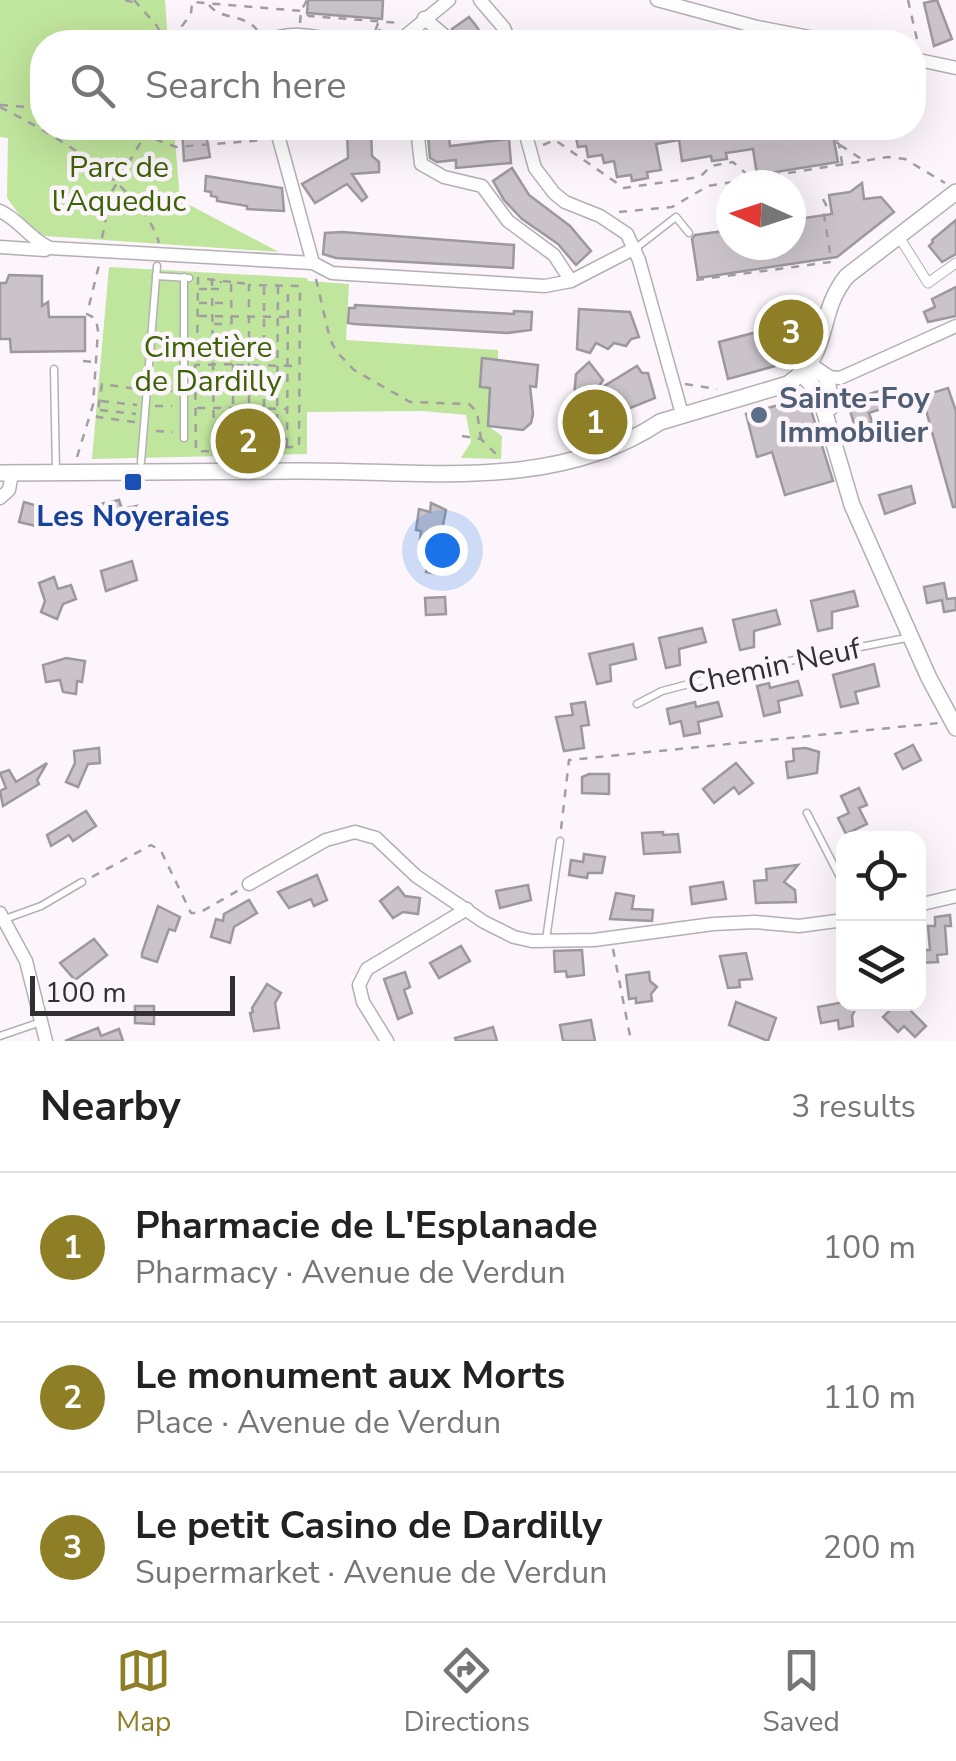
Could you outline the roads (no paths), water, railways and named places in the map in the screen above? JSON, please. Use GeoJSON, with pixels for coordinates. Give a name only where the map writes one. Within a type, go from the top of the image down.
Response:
{"type":"FeatureCollection","features":[{"type":"Feature","properties":{"kind":"street"},"geometry":{"type":"LineString","coordinates":[[424,18],[428,0]]}},
{"type":"Feature","properties":{"kind":"street"},"geometry":{"type":"LineString","coordinates":[[411,30],[449,0]]}},
{"type":"Feature","properties":{"kind":"street"},"geometry":{"type":"LineString","coordinates":[[480,0],[505,30]]}},
{"type":"Feature","properties":{"kind":"street"},"geometry":{"type":"LineString","coordinates":[[657,0],[773,30]]}},
{"type":"Feature","properties":{"kind":"street"},"geometry":{"type":"LineString","coordinates":[[424,18],[438,30]]}},
{"type":"Feature","properties":{"kind":"street"},"geometry":{"type":"LineString","coordinates":[[926,62],[956,68]]}},
{"type":"Feature","properties":{"kind":"street"},"geometry":{"type":"LineString","coordinates":[[279,140],[313,262]]}},
{"type":"Feature","properties":{"kind":"street"},"geometry":{"type":"LineString","coordinates":[[418,140],[421,164],[444,176],[482,186],[508,220],[554,255],[571,281]]}},
{"type":"Feature","properties":{"kind":"street"},"geometry":{"type":"LineString","coordinates":[[527,140],[535,168],[554,193],[565,202],[612,222],[627,234],[635,248],[682,414]]}},
{"type":"Feature","properties":{"kind":"street"},"geometry":{"type":"LineString","coordinates":[[0,498],[9,490],[6,473],[491,472],[566,463],[682,414],[788,384],[806,370],[837,288],[846,276],[954,187]]}},
{"type":"Feature","properties":{"kind":"street"},"geometry":{"type":"LineString","coordinates":[[0,211],[15,220],[25,234],[50,248],[82,251]]}},
{"type":"Feature","properties":{"kind":"street"},"geometry":{"type":"LineString","coordinates":[[7,248],[25,234]]}},
{"type":"Feature","properties":{"kind":"street"},"geometry":{"type":"LineString","coordinates":[[900,240],[928,283],[956,263]]}},
{"type":"Feature","properties":{"kind":"street"},"geometry":{"type":"LineString","coordinates":[[7,248],[313,262],[334,273],[545,286],[571,281],[635,248]]}},
{"type":"Feature","properties":{"kind":"street"},"geometry":{"type":"LineString","coordinates":[[806,370],[840,378],[956,326]]}},
{"type":"Feature","properties":{"kind":"street"},"geometry":{"type":"LineString","coordinates":[[806,370],[819,393],[852,505],[954,724]]}},
{"type":"Feature","properties":{"kind":"street"},"geometry":{"type":"LineString","coordinates":[[827,378],[837,456]]}},
{"type":"Feature","properties":{"kind":"street"},"geometry":{"type":"LineString","coordinates":[[249,884],[326,840],[355,832],[376,838],[416,876],[498,930],[532,941],[609,938],[714,924],[799,926],[836,921]]}},
{"type":"Feature","properties":{"kind":"street"},"geometry":{"type":"LineString","coordinates":[[926,903],[956,896]]}},
{"type":"Feature","properties":{"kind":"street"},"geometry":{"type":"LineString","coordinates":[[387,1041],[364,1002],[359,985],[367,969],[467,909]]}},
{"type":"Feature","properties":{"kind":"street"},"geometry":{"type":"LineString","coordinates":[[2,916],[26,961],[46,1041]]}},
{"type":"Feature","properties":{"kind":"lane"},"geometry":{"type":"LineString","coordinates":[[635,248],[676,218],[689,233]]}},
{"type":"Feature","properties":{"kind":"lane"},"geometry":{"type":"LineString","coordinates":[[142,462],[157,266]]}},
{"type":"Feature","properties":{"kind":"lane"},"geometry":{"type":"LineString","coordinates":[[156,276],[186,278],[184,435]]}},
{"type":"Feature","properties":{"kind":"lane"},"geometry":{"type":"LineString","coordinates":[[54,369],[56,473]]}},
{"type":"Feature","properties":{"kind":"lane","name":"Chemin Neuf"},"geometry":{"type":"LineString","coordinates":[[638,704],[662,691],[739,672],[912,637]]}},
{"type":"Feature","properties":{"kind":"lane"},"geometry":{"type":"LineString","coordinates":[[807,813],[836,869]]}},
{"type":"Feature","properties":{"kind":"lane"},"geometry":{"type":"LineString","coordinates":[[546,942],[560,840]]}},
{"type":"Feature","properties":{"kind":"lane"},"geometry":{"type":"LineString","coordinates":[[2,916],[42,906],[82,882]]}},
{"type":"Feature","properties":{"kind":"lane"},"geometry":{"type":"LineString","coordinates":[[0,1036],[43,1022]]}},
{"type":"Feature","properties":{"kind":"place","name":"Le petit Casino de Dardilly"},"geometry":{"type":"Point","coordinates":[791,332]}},
{"type":"Feature","properties":{"kind":"place","name":"Sainte-Foy Immobilier"},"geometry":{"type":"Point","coordinates":[759,415]}},
{"type":"Feature","properties":{"kind":"place","name":"Pharmacie de L'Esplanade"},"geometry":{"type":"Point","coordinates":[595,422]}},
{"type":"Feature","properties":{"kind":"place","name":"Le monument aux Morts"},"geometry":{"type":"Point","coordinates":[248,441]}},
{"type":"Feature","properties":{"kind":"place","name":"Les Noyeraies"},"geometry":{"type":"Point","coordinates":[133,482]}},
{"type":"Feature","properties":{"kind":"park label","name":"Parc de l'Aqueduc"},"geometry":{"type":"Point","coordinates":[119,184]}},
{"type":"Feature","properties":{"kind":"park label","name":"Cimetière de Dardilly"},"geometry":{"type":"Point","coordinates":[208,364]}}]}
